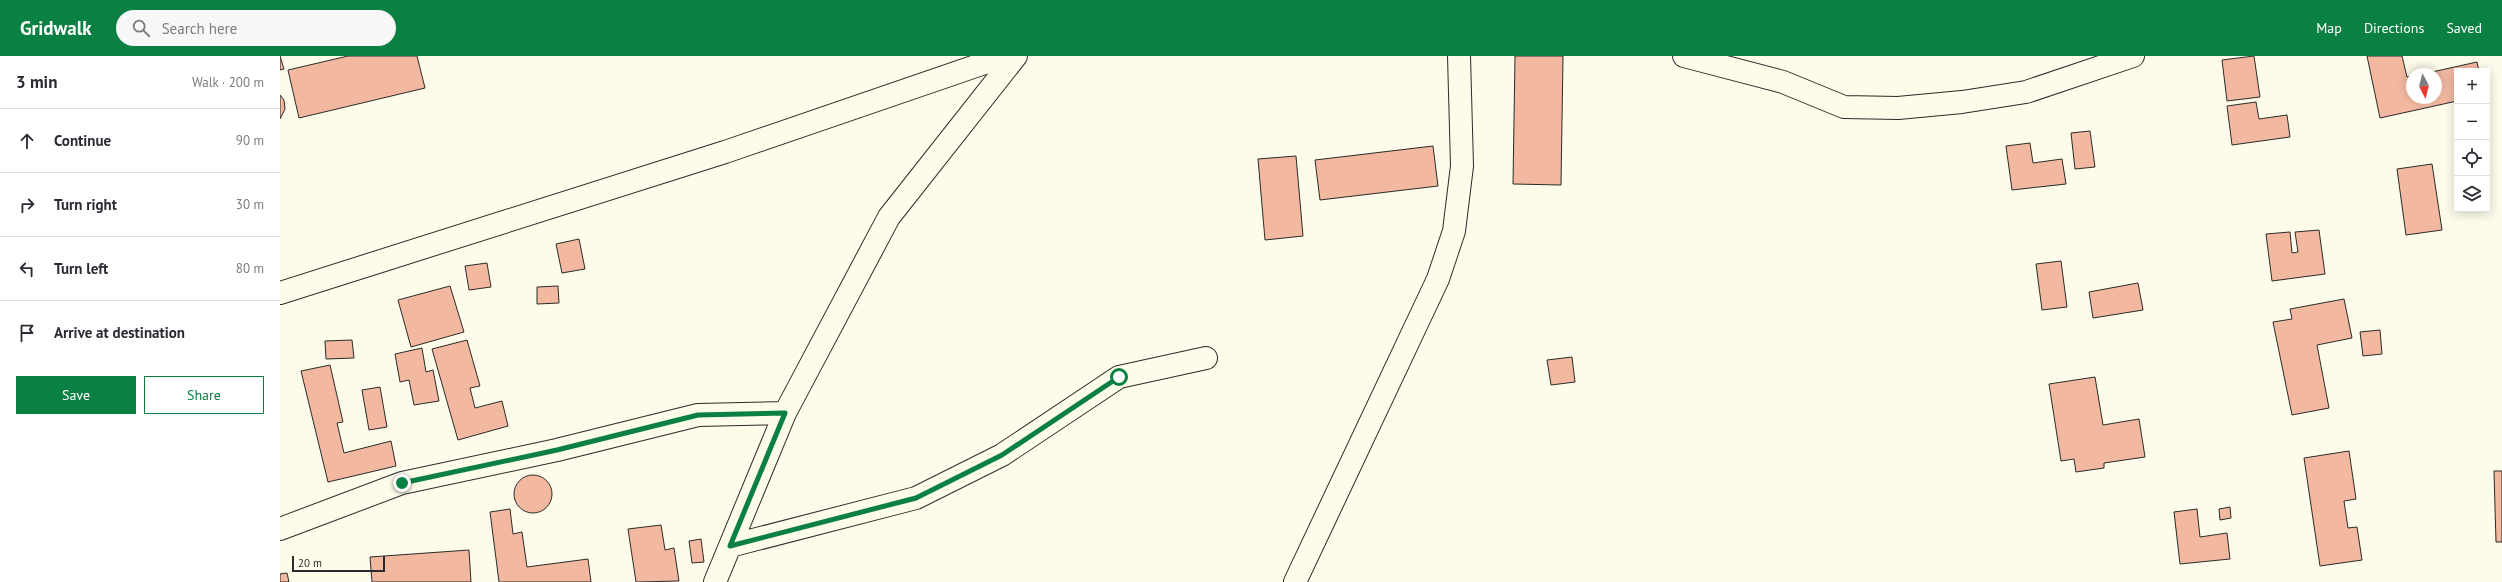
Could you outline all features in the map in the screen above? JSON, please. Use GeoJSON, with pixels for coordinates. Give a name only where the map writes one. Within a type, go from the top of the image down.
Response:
{"type":"FeatureCollection","features":[{"type":"Feature","properties":{"kind":"street"},"geometry":{"type":"LineString","coordinates":[[280,293],[725,152],[1005,56]]}},
{"type":"Feature","properties":{"kind":"street"},"geometry":{"type":"LineString","coordinates":[[715,582],[785,413],[888,217],[1016,56]]}},
{"type":"Feature","properties":{"kind":"street"},"geometry":{"type":"LineString","coordinates":[[1295,582],[1438,279],[1454,231],[1462,166],[1459,56]]}},
{"type":"Feature","properties":{"kind":"street"},"geometry":{"type":"LineString","coordinates":[[1684,56],[1783,82],[1844,107],[1898,108],[1962,102],[2026,92],[2133,56]]}},
{"type":"Feature","properties":{"kind":"street"},"geometry":{"type":"LineString","coordinates":[[730,546],[916,498],[1002,455],[1119,377],[1206,358]]}},
{"type":"Feature","properties":{"kind":"street"},"geometry":{"type":"LineString","coordinates":[[280,529],[402,483],[557,450],[698,415],[785,413]]}},
{"type":"Feature","properties":{"kind":"building"},"geometry":{"type":"Polygon","coordinates":[[[280,56],[284,69],[280,70],[280,56]]]}},
{"type":"Feature","properties":{"kind":"building"},"geometry":{"type":"Polygon","coordinates":[[[348,56],[417,56],[425,88],[299,118],[288,70],[348,56]]]}},
{"type":"Feature","properties":{"kind":"building"},"geometry":{"type":"Polygon","coordinates":[[[1515,56],[1563,56],[1561,185],[1513,184],[1515,56]]]}},
{"type":"Feature","properties":{"kind":"building"},"geometry":{"type":"Polygon","coordinates":[[[2254,56],[2260,97],[2227,101],[2222,60],[2254,56]]]}},
{"type":"Feature","properties":{"kind":"building"},"geometry":{"type":"Polygon","coordinates":[[[2367,56],[2402,56],[2406,73],[2406,104],[2442,104],[2442,70],[2477,62],[2478,68],[2454,68],[2454,102],[2380,118],[2367,56]]]}},
{"type":"Feature","properties":{"kind":"building"},"geometry":{"type":"Polygon","coordinates":[[[280,95],[284,100],[285,109],[280,119],[280,95]]]}},
{"type":"Feature","properties":{"kind":"building"},"geometry":{"type":"Polygon","coordinates":[[[2256,102],[2259,119],[2287,115],[2290,137],[2232,145],[2227,106],[2256,102]]]}},
{"type":"Feature","properties":{"kind":"building"},"geometry":{"type":"Polygon","coordinates":[[[2090,131],[2095,167],[2075,169],[2071,133],[2090,131]]]}},
{"type":"Feature","properties":{"kind":"building"},"geometry":{"type":"Polygon","coordinates":[[[2030,143],[2033,163],[2062,159],[2066,184],[2012,190],[2006,146],[2030,143]]]}},
{"type":"Feature","properties":{"kind":"building"},"geometry":{"type":"Polygon","coordinates":[[[1433,146],[1438,186],[1320,200],[1315,160],[1433,146]]]}},
{"type":"Feature","properties":{"kind":"building"},"geometry":{"type":"Polygon","coordinates":[[[1296,156],[1303,236],[1265,240],[1258,159],[1296,156]]]}},
{"type":"Feature","properties":{"kind":"building"},"geometry":{"type":"Polygon","coordinates":[[[2432,164],[2442,230],[2406,235],[2397,169],[2432,164]]]}},
{"type":"Feature","properties":{"kind":"building"},"geometry":{"type":"Polygon","coordinates":[[[2319,230],[2325,274],[2272,281],[2266,234],[2290,232],[2292,253],[2298,252],[2295,232],[2319,230]]]}},
{"type":"Feature","properties":{"kind":"building"},"geometry":{"type":"Polygon","coordinates":[[[579,239],[585,269],[562,273],[556,244],[579,239]]]}},
{"type":"Feature","properties":{"kind":"building"},"geometry":{"type":"Polygon","coordinates":[[[2061,261],[2067,307],[2042,310],[2036,264],[2061,261]]]}},
{"type":"Feature","properties":{"kind":"building"},"geometry":{"type":"Polygon","coordinates":[[[487,263],[491,287],[469,290],[465,266],[487,263]]]}},
{"type":"Feature","properties":{"kind":"building"},"geometry":{"type":"Polygon","coordinates":[[[2138,283],[2143,310],[2093,318],[2089,292],[2138,283]]]}},
{"type":"Feature","properties":{"kind":"building"},"geometry":{"type":"Polygon","coordinates":[[[450,286],[464,332],[411,347],[398,300],[450,286]]]}},
{"type":"Feature","properties":{"kind":"building"},"geometry":{"type":"Polygon","coordinates":[[[558,286],[559,303],[537,304],[537,287],[558,286]]]}},
{"type":"Feature","properties":{"kind":"building"},"geometry":{"type":"Polygon","coordinates":[[[2344,299],[2352,338],[2317,345],[2329,408],[2292,415],[2273,322],[2292,319],[2290,309],[2344,299]]]}},
{"type":"Feature","properties":{"kind":"building"},"geometry":{"type":"Polygon","coordinates":[[[2380,330],[2382,354],[2363,356],[2360,332],[2380,330]]]}},
{"type":"Feature","properties":{"kind":"building"},"geometry":{"type":"Polygon","coordinates":[[[352,340],[354,358],[326,359],[325,341],[352,340]]]}},
{"type":"Feature","properties":{"kind":"building"},"geometry":{"type":"Polygon","coordinates":[[[467,340],[480,386],[470,388],[475,408],[502,401],[508,426],[458,440],[432,349],[467,340]]]}},
{"type":"Feature","properties":{"kind":"building"},"geometry":{"type":"Polygon","coordinates":[[[422,348],[426,372],[433,370],[439,401],[414,405],[409,380],[400,382],[395,354],[422,348]]]}},
{"type":"Feature","properties":{"kind":"building"},"geometry":{"type":"Polygon","coordinates":[[[1572,357],[1575,382],[1551,385],[1547,360],[1572,357]]]}},
{"type":"Feature","properties":{"kind":"building"},"geometry":{"type":"Polygon","coordinates":[[[330,365],[343,422],[337,423],[344,453],[391,441],[396,466],[328,482],[301,371],[330,365]]]}},
{"type":"Feature","properties":{"kind":"building"},"geometry":{"type":"Polygon","coordinates":[[[2095,377],[2103,425],[2139,419],[2145,457],[2104,463],[2104,468],[2076,472],[2074,459],[2061,461],[2049,384],[2095,377]]]}},
{"type":"Feature","properties":{"kind":"building"},"geometry":{"type":"Polygon","coordinates":[[[380,387],[387,427],[369,430],[362,390],[380,387]]]}},
{"type":"Feature","properties":{"kind":"building"},"geometry":{"type":"Polygon","coordinates":[[[2349,451],[2356,499],[2344,501],[2348,528],[2357,527],[2362,560],[2320,566],[2304,458],[2349,451]]]}},
{"type":"Feature","properties":{"kind":"building"},"geometry":{"type":"Polygon","coordinates":[[[2494,471],[2502,471],[2502,542],[2496,542],[2494,471]]]}},
{"type":"Feature","properties":{"kind":"building"},"geometry":{"type":"Polygon","coordinates":[[[529,475],[537,475],[547,480],[551,487],[551,501],[547,508],[537,513],[529,513],[519,508],[517,505],[514,498],[514,490],[519,480],[522,478],[529,475]]]}},
{"type":"Feature","properties":{"kind":"building"},"geometry":{"type":"Polygon","coordinates":[[[2230,507],[2231,518],[2220,520],[2219,509],[2230,507]]]}},
{"type":"Feature","properties":{"kind":"building"},"geometry":{"type":"Polygon","coordinates":[[[510,509],[513,534],[522,532],[527,567],[588,559],[591,582],[499,582],[490,512],[510,509]]]}},
{"type":"Feature","properties":{"kind":"building"},"geometry":{"type":"Polygon","coordinates":[[[2197,509],[2200,537],[2227,533],[2230,559],[2180,564],[2174,512],[2197,509]]]}},
{"type":"Feature","properties":{"kind":"building"},"geometry":{"type":"Polygon","coordinates":[[[661,525],[665,550],[674,548],[679,581],[636,582],[628,529],[661,525]]]}},
{"type":"Feature","properties":{"kind":"building"},"geometry":{"type":"Polygon","coordinates":[[[701,539],[704,562],[692,563],[689,541],[701,539]]]}},
{"type":"Feature","properties":{"kind":"building"},"geometry":{"type":"Polygon","coordinates":[[[469,550],[471,582],[372,582],[370,557],[469,550]]]}},
{"type":"Feature","properties":{"kind":"building"},"geometry":{"type":"Polygon","coordinates":[[[287,573],[289,582],[280,582],[280,574],[287,573]]]}},
{"type":"Feature","properties":{"kind":"route"},"geometry":{"type":"LineString","coordinates":[[402,483],[557,450],[698,415],[785,413],[730,546],[916,498],[1002,455],[1119,377]]}}]}
